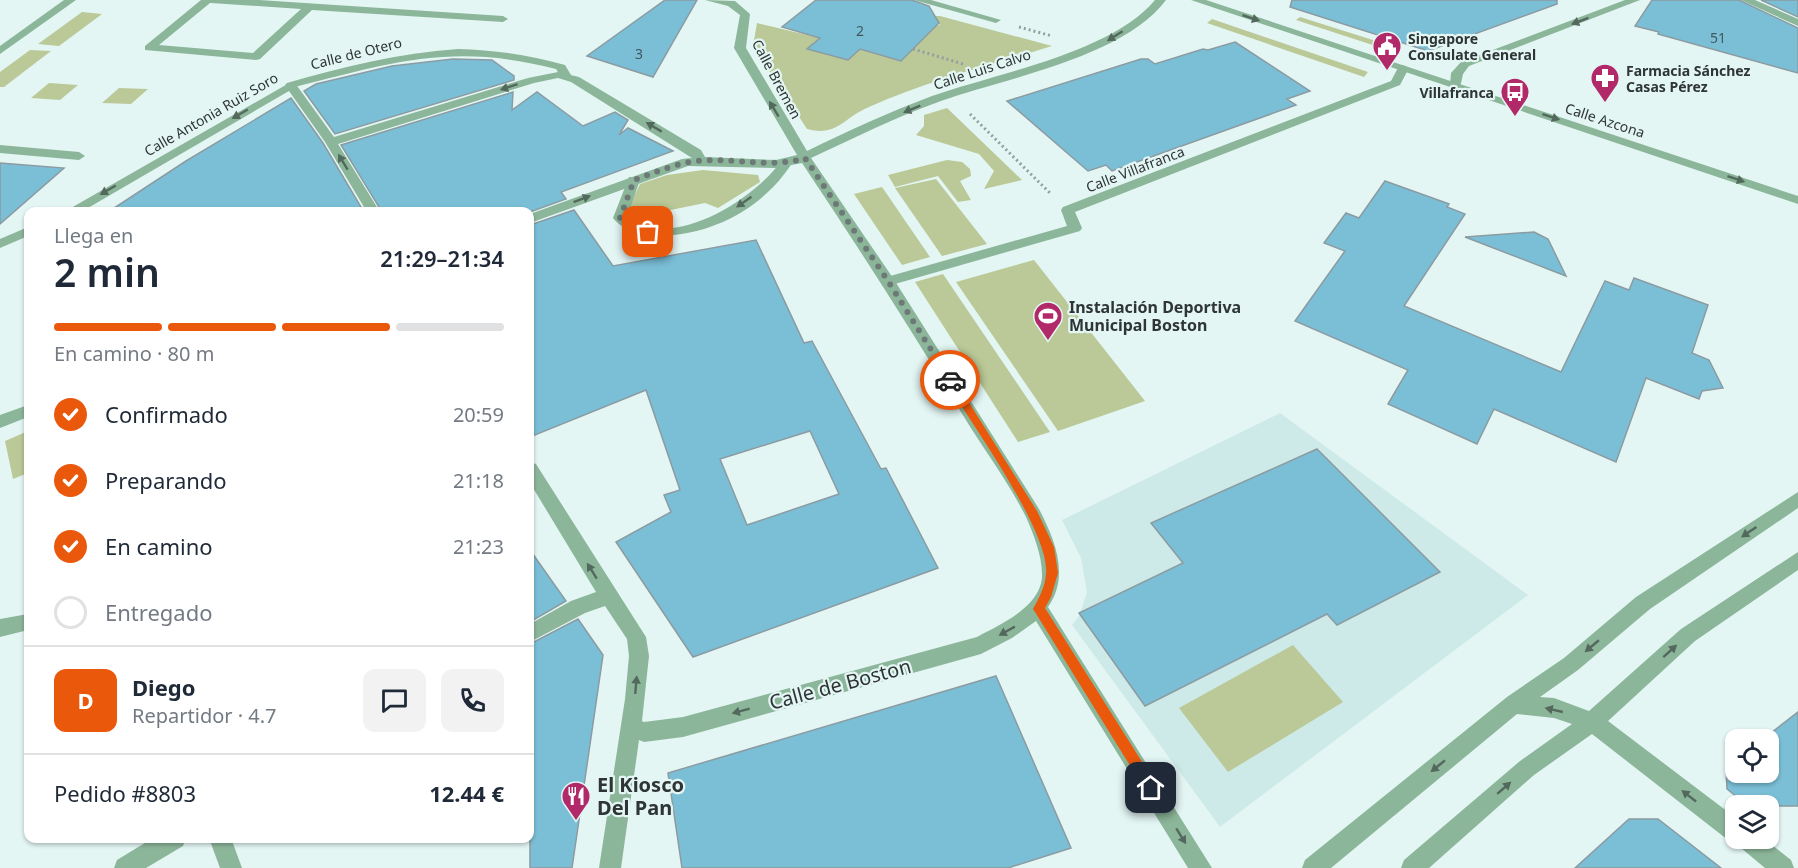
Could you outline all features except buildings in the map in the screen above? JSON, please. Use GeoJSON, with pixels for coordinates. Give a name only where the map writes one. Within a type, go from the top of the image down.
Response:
{"type":"FeatureCollection","features":[{"type":"Feature","properties":{"kind":"street"},"geometry":{"type":"LineString","coordinates":[[0,51],[71,0]]}},
{"type":"Feature","properties":{"kind":"street"},"geometry":{"type":"LineString","coordinates":[[309,7],[256,57],[149,48],[209,0],[503,19]]}},
{"type":"Feature","properties":{"kind":"street","name":"Calle Bremen"},"geometry":{"type":"LineString","coordinates":[[710,0],[731,3],[745,14],[740,48],[774,110],[805,158]]}},
{"type":"Feature","properties":{"kind":"street"},"geometry":{"type":"LineString","coordinates":[[919,0],[996,20]]}},
{"type":"Feature","properties":{"kind":"street","name":"Calle Luis Calvo"},"geometry":{"type":"LineString","coordinates":[[534,218],[674,166],[700,160],[786,163],[805,158],[868,126],[950,95],[1094,48],[1113,38],[1145,15],[1161,0]]}},
{"type":"Feature","properties":{"kind":"street","name":"Calle Azcona"},"geometry":{"type":"LineString","coordinates":[[1196,0],[1798,200]]}},
{"type":"Feature","properties":{"kind":"street"},"geometry":{"type":"LineString","coordinates":[[1456,86],[1457,73],[1465,64],[1635,0]]}},
{"type":"Feature","properties":{"kind":"street"},"geometry":{"type":"LineString","coordinates":[[1746,0],[1798,23]]}},
{"type":"Feature","properties":{"kind":"street","name":"Calle de Otero"},"geometry":{"type":"LineString","coordinates":[[291,85],[378,60],[434,52],[498,52],[561,68],[565,75],[697,153],[700,160]]}},
{"type":"Feature","properties":{"kind":"street","name":"Calle Villafranca"},"geometry":{"type":"LineString","coordinates":[[1068,210],[1396,83],[1403,68]]}},
{"type":"Feature","properties":{"kind":"street"},"geometry":{"type":"LineString","coordinates":[[331,142],[532,80],[565,75]]}},
{"type":"Feature","properties":{"kind":"street"},"geometry":{"type":"LineString","coordinates":[[291,85],[331,142],[371,207]]}},
{"type":"Feature","properties":{"kind":"street","name":"Calle Antonia Ruiz Soro"},"geometry":{"type":"LineString","coordinates":[[79,207],[291,85]]}},
{"type":"Feature","properties":{"kind":"street"},"geometry":{"type":"LineString","coordinates":[[0,149],[79,156]]}},
{"type":"Feature","properties":{"kind":"street"},"geometry":{"type":"LineString","coordinates":[[805,158],[888,281],[1033,514],[1048,547],[1052,573],[1046,597],[1039,609],[1202,868]]}},
{"type":"Feature","properties":{"kind":"street"},"geometry":{"type":"LineString","coordinates":[[634,180],[620,218],[637,229],[658,232],[718,219],[773,182],[786,163]]}},
{"type":"Feature","properties":{"kind":"street"},"geometry":{"type":"LineString","coordinates":[[888,281],[1075,228],[1068,210]]}},
{"type":"Feature","properties":{"kind":"street"},"geometry":{"type":"LineString","coordinates":[[0,244],[24,233]]}},
{"type":"Feature","properties":{"kind":"street"},"geometry":{"type":"LineString","coordinates":[[0,422],[24,413]]}},
{"type":"Feature","properties":{"kind":"street"},"geometry":{"type":"LineString","coordinates":[[534,475],[636,637],[639,656],[632,727],[610,868]]}},
{"type":"Feature","properties":{"kind":"street"},"geometry":{"type":"LineString","coordinates":[[1313,868],[1514,704],[1571,664],[1643,603],[1798,499]]}},
{"type":"Feature","properties":{"kind":"street"},"geometry":{"type":"LineString","coordinates":[[1412,868],[1527,768],[1592,722],[1688,635],[1793,569]]}},
{"type":"Feature","properties":{"kind":"street"},"geometry":{"type":"LineString","coordinates":[[534,632],[594,599],[609,597]]}},
{"type":"Feature","properties":{"kind":"street","name":"Calle de Boston"},"geometry":{"type":"LineString","coordinates":[[632,727],[644,732],[683,727],[960,652],[981,645],[1024,622],[1039,609]]}},
{"type":"Feature","properties":{"kind":"street"},"geometry":{"type":"LineString","coordinates":[[0,628],[24,623]]}},
{"type":"Feature","properties":{"kind":"street"},"geometry":{"type":"LineString","coordinates":[[1514,704],[1554,708],[1592,722],[1725,824]]}},
{"type":"Feature","properties":{"kind":"street"},"geometry":{"type":"LineString","coordinates":[[125,868],[167,843]]}},
{"type":"Feature","properties":{"kind":"street"},"geometry":{"type":"LineString","coordinates":[[222,843],[231,868]]}},
{"type":"Feature","properties":{"kind":"street"},"geometry":{"type":"LineString","coordinates":[[1758,849],[1783,868]]}},
{"type":"Feature","properties":{"kind":"path"},"geometry":{"type":"LineString","coordinates":[[950,95],[1068,210]]}},
{"type":"Feature","properties":{"kind":"shaded area"},"geometry":{"type":"Polygon","coordinates":[[[1280,413],[1528,595],[1220,827],[1072,625],[1079,616],[1087,592],[1081,558],[1062,520],[1280,413]]]}},
{"type":"Feature","properties":{"kind":"green space"},"geometry":{"type":"Polygon","coordinates":[[[82,12],[102,14],[59,46],[38,44],[82,12]]]}},
{"type":"Feature","properties":{"kind":"green space"},"geometry":{"type":"Polygon","coordinates":[[[930,16],[940,16],[1052,46],[913,89],[860,111],[840,125],[817,131],[807,129],[753,46],[757,23],[820,38],[813,43],[827,47],[822,53],[848,60],[860,49],[901,61],[929,33],[926,27],[940,25],[930,16]]]}},
{"type":"Feature","properties":{"kind":"green space"},"geometry":{"type":"Polygon","coordinates":[[[1300,17],[1395,47],[1391,51],[1296,20],[1300,17]]]}},
{"type":"Feature","properties":{"kind":"green space"},"geometry":{"type":"Polygon","coordinates":[[[1212,19],[1368,72],[1364,77],[1207,23],[1212,19]]]}},
{"type":"Feature","properties":{"kind":"green space"},"geometry":{"type":"Polygon","coordinates":[[[30,50],[51,51],[4,87],[0,87],[0,72],[30,50]]]}},
{"type":"Feature","properties":{"kind":"green space"},"geometry":{"type":"Polygon","coordinates":[[[49,83],[78,85],[60,100],[31,98],[49,83]]]}},
{"type":"Feature","properties":{"kind":"green space"},"geometry":{"type":"Polygon","coordinates":[[[119,88],[148,89],[131,104],[102,103],[119,88]]]}},
{"type":"Feature","properties":{"kind":"green space"},"geometry":{"type":"Polygon","coordinates":[[[947,108],[1022,180],[984,189],[994,171],[979,154],[916,135],[924,126],[924,115],[947,108]]]}},
{"type":"Feature","properties":{"kind":"green space"},"geometry":{"type":"Polygon","coordinates":[[[947,160],[962,162],[970,169],[971,176],[960,181],[971,200],[958,202],[938,176],[895,187],[888,175],[947,160]]]}},
{"type":"Feature","properties":{"kind":"green space"},"geometry":{"type":"Polygon","coordinates":[[[703,170],[758,175],[760,182],[718,208],[705,203],[641,216],[640,223],[630,217],[631,203],[640,184],[667,175],[703,170]]]}},
{"type":"Feature","properties":{"kind":"green space"},"geometry":{"type":"Polygon","coordinates":[[[936,179],[987,244],[942,256],[895,188],[936,179]]]}},
{"type":"Feature","properties":{"kind":"green space"},"geometry":{"type":"Polygon","coordinates":[[[882,187],[930,257],[902,265],[854,194],[882,187]]]}},
{"type":"Feature","properties":{"kind":"green space","name":"Instalación Deportiva Municipal Boston"},"geometry":{"type":"Polygon","coordinates":[[[1034,260],[1145,401],[1058,431],[956,282],[1034,260]]]}},
{"type":"Feature","properties":{"kind":"green space"},"geometry":{"type":"Polygon","coordinates":[[[943,274],[1050,432],[1018,442],[915,282],[943,274]]]}},
{"type":"Feature","properties":{"kind":"green space"},"geometry":{"type":"Polygon","coordinates":[[[24,433],[24,475],[13,479],[5,441],[24,433]]]}},
{"type":"Feature","properties":{"kind":"green space"},"geometry":{"type":"Polygon","coordinates":[[[1293,645],[1343,702],[1228,772],[1179,708],[1293,645]]]}},
{"type":"Feature","properties":{"kind":"way so far"},"geometry":{"type":"LineString","coordinates":[[648,232],[624,223],[620,218],[634,180],[686,162],[700,160],[776,164],[805,158],[888,281],[950,380]]}},
{"type":"Feature","properties":{"kind":"place","name":"Singapore Consulate General"},"geometry":{"type":"Point","coordinates":[1387,72]}},
{"type":"Feature","properties":{"kind":"place","name":"Farmacia Sánchez Casas Pérez"},"geometry":{"type":"Point","coordinates":[1605,104]}},
{"type":"Feature","properties":{"kind":"place","name":"Villafranca"},"geometry":{"type":"Point","coordinates":[1515,118]}},
{"type":"Feature","properties":{"kind":"place","name":"Instalación Deportiva Municipal Boston"},"geometry":{"type":"Point","coordinates":[1048,342]}},
{"type":"Feature","properties":{"kind":"place","name":"El Kiosco Del Pan"},"geometry":{"type":"Point","coordinates":[576,822]}},
{"type":"Feature","properties":{"kind":"route"},"geometry":{"type":"LineString","coordinates":[[950,380],[1033,514],[1048,547],[1052,573],[1046,597],[1039,609],[1151,788]]}}]}
